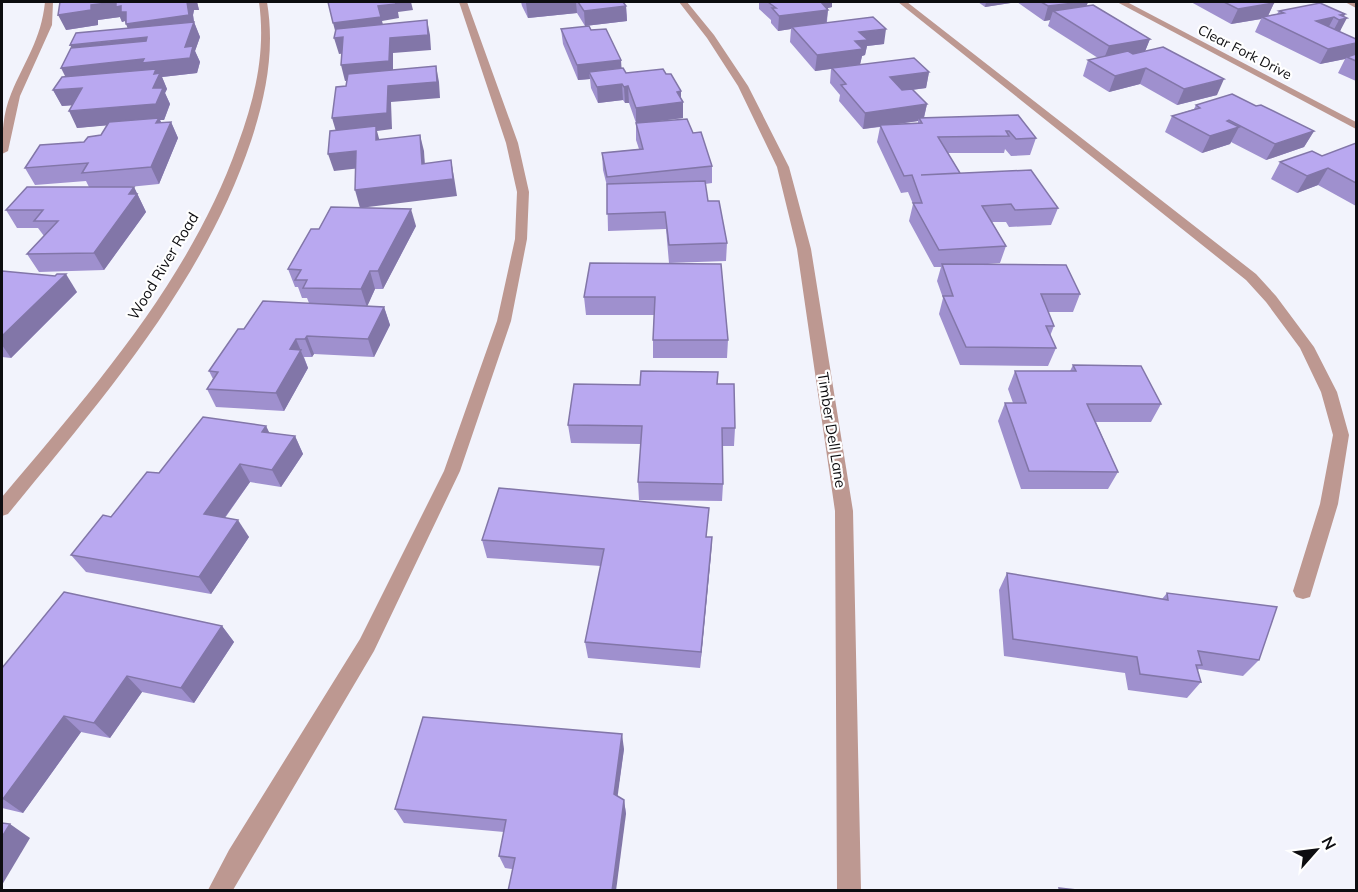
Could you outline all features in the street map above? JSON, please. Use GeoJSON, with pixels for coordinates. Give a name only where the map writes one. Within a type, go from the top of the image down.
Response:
{"type":"FeatureCollection","features":[{"type":"Feature","properties":{"kind":"street"},"geometry":{"type":"LineString","coordinates":[[2,151],[15,96],[47,25],[49,2]]}},
{"type":"Feature","properties":{"kind":"street","name":"Wood River Road"},"geometry":{"type":"LineString","coordinates":[[2,509],[123,362],[164,303],[202,239],[244,151],[261,92],[266,58],[267,20],[263,2]]}},
{"type":"Feature","properties":{"kind":"street"},"geometry":{"type":"LineString","coordinates":[[220,891],[237,858],[367,645],[452,471],[504,321],[521,239],[522,192],[512,143],[463,2]]}},
{"type":"Feature","properties":{"kind":"street","name":"Timber Dell Lane"},"geometry":{"type":"LineString","coordinates":[[683,2],[711,38],[743,86],[783,167],[804,249],[844,511],[849,891]]}},
{"type":"Feature","properties":{"kind":"street"},"geometry":{"type":"LineString","coordinates":[[902,2],[1193,229],[1251,277],[1271,299],[1307,347],[1329,392],[1341,435],[1329,504],[1303,591]]}},
{"type":"Feature","properties":{"kind":"street","name":"Clear Fork Drive"},"geometry":{"type":"LineString","coordinates":[[1121,2],[1356,126]]}},
{"type":"Feature","properties":{"kind":"street"},"geometry":{"type":"LineString","coordinates":[[1349,2],[1356,5]]}},
{"type":"Feature","properties":{"kind":"building"},"geometry":{"type":"Polygon","coordinates":[[[60,2],[116,2],[91,5],[91,10],[58,15],[60,2]]]}},
{"type":"Feature","properties":{"kind":"building"},"geometry":{"type":"Polygon","coordinates":[[[116,2],[187,2],[189,15],[126,24],[126,12],[121,12],[121,6],[116,7],[116,2]]]}},
{"type":"Feature","properties":{"kind":"building"},"geometry":{"type":"Polygon","coordinates":[[[328,2],[395,2],[396,4],[378,6],[381,17],[333,23],[328,2]]]}},
{"type":"Feature","properties":{"kind":"building"},"geometry":{"type":"Polygon","coordinates":[[[578,2],[623,2],[626,6],[584,11],[578,2]]]}},
{"type":"Feature","properties":{"kind":"building"},"geometry":{"type":"Polygon","coordinates":[[[768,2],[821,2],[828,10],[779,16],[772,8],[776,8],[768,2]]]}},
{"type":"Feature","properties":{"kind":"building"},"geometry":{"type":"Polygon","coordinates":[[[1041,2],[1083,2],[1048,6],[1041,2]]]}},
{"type":"Feature","properties":{"kind":"building"},"geometry":{"type":"Polygon","coordinates":[[[1224,2],[1271,2],[1274,3],[1238,9],[1224,2]]]}},
{"type":"Feature","properties":{"kind":"building"},"geometry":{"type":"Polygon","coordinates":[[[1320,3],[1345,14],[1340,15],[1347,18],[1339,20],[1334,17],[1316,21],[1356,39],[1356,43],[1328,49],[1262,17],[1284,13],[1279,11],[1320,3]]]}},
{"type":"Feature","properties":{"kind":"building"},"geometry":{"type":"Polygon","coordinates":[[[1093,5],[1150,39],[1109,46],[1053,11],[1093,5]]]}},
{"type":"Feature","properties":{"kind":"building"},"geometry":{"type":"Polygon","coordinates":[[[873,17],[886,29],[859,32],[868,40],[855,41],[863,49],[817,55],[792,27],[873,17]]]}},
{"type":"Feature","properties":{"kind":"building"},"geometry":{"type":"Polygon","coordinates":[[[427,20],[428,35],[390,38],[389,61],[341,65],[343,37],[334,38],[336,29],[427,20]]]}},
{"type":"Feature","properties":{"kind":"building"},"geometry":{"type":"Polygon","coordinates":[[[194,22],[185,47],[193,46],[190,58],[142,63],[144,59],[61,68],[71,48],[146,41],[147,37],[70,45],[76,33],[194,22]]]}},
{"type":"Feature","properties":{"kind":"building"},"geometry":{"type":"Polygon","coordinates":[[[589,26],[591,30],[606,29],[621,60],[577,65],[561,29],[589,26]]]}},
{"type":"Feature","properties":{"kind":"building"},"geometry":{"type":"Polygon","coordinates":[[[1163,47],[1224,79],[1184,89],[1146,68],[1115,76],[1088,60],[1128,51],[1133,54],[1163,47]]]}},
{"type":"Feature","properties":{"kind":"building"},"geometry":{"type":"Polygon","coordinates":[[[1356,54],[1356,61],[1347,57],[1356,54]]]}},
{"type":"Feature","properties":{"kind":"building"},"geometry":{"type":"Polygon","coordinates":[[[914,58],[929,72],[890,77],[902,90],[912,89],[927,104],[865,113],[841,85],[846,84],[832,68],[914,58]]]}},
{"type":"Feature","properties":{"kind":"building"},"geometry":{"type":"Polygon","coordinates":[[[436,66],[437,82],[388,86],[387,113],[332,118],[336,87],[346,86],[348,74],[436,66]]]}},
{"type":"Feature","properties":{"kind":"building"},"geometry":{"type":"Polygon","coordinates":[[[623,68],[626,73],[663,69],[666,74],[671,74],[681,91],[677,92],[683,102],[636,108],[628,86],[624,87],[622,84],[597,87],[589,72],[623,68]]]}},
{"type":"Feature","properties":{"kind":"building"},"geometry":{"type":"Polygon","coordinates":[[[156,69],[154,74],[160,73],[153,88],[163,88],[156,104],[69,111],[82,88],[53,90],[62,77],[156,69]]]}},
{"type":"Feature","properties":{"kind":"building"},"geometry":{"type":"Polygon","coordinates":[[[1232,94],[1256,106],[1261,105],[1314,131],[1275,144],[1229,120],[1227,121],[1239,127],[1210,136],[1172,116],[1200,108],[1196,105],[1232,94]]]}},
{"type":"Feature","properties":{"kind":"building"},"geometry":{"type":"Polygon","coordinates":[[[1018,115],[1036,138],[1016,139],[1009,131],[1006,131],[1009,136],[938,137],[960,173],[921,175],[1031,170],[1058,208],[1015,210],[1011,204],[982,206],[1006,246],[939,250],[913,203],[922,203],[912,175],[904,176],[880,125],[922,123],[919,118],[1018,115]]]}},
{"type":"Feature","properties":{"kind":"building"},"geometry":{"type":"Polygon","coordinates":[[[159,118],[156,123],[171,122],[151,167],[82,173],[88,163],[25,168],[40,145],[84,142],[88,137],[101,135],[109,122],[159,118]]]}},
{"type":"Feature","properties":{"kind":"building"},"geometry":{"type":"Polygon","coordinates":[[[687,119],[693,133],[701,132],[712,166],[607,177],[602,153],[643,149],[636,123],[687,119]]]}},
{"type":"Feature","properties":{"kind":"building"},"geometry":{"type":"Polygon","coordinates":[[[376,126],[376,140],[420,135],[422,164],[451,160],[453,179],[355,190],[356,151],[328,154],[330,131],[376,126]]]}},
{"type":"Feature","properties":{"kind":"building"},"geometry":{"type":"Polygon","coordinates":[[[1356,143],[1356,183],[1328,168],[1307,176],[1280,162],[1312,151],[1322,156],[1356,143]]]}},
{"type":"Feature","properties":{"kind":"building"},"geometry":{"type":"Polygon","coordinates":[[[705,181],[708,201],[719,201],[727,243],[669,245],[665,212],[607,214],[607,184],[705,181]]]}},
{"type":"Feature","properties":{"kind":"building"},"geometry":{"type":"Polygon","coordinates":[[[27,187],[134,187],[129,194],[137,194],[94,253],[27,254],[58,221],[34,221],[43,210],[6,210],[27,187]]]}},
{"type":"Feature","properties":{"kind":"building"},"geometry":{"type":"Polygon","coordinates":[[[331,207],[411,209],[378,271],[370,271],[361,289],[303,288],[307,280],[295,280],[301,270],[288,269],[311,229],[319,229],[331,207]]]}},
{"type":"Feature","properties":{"kind":"building"},"geometry":{"type":"Polygon","coordinates":[[[590,263],[721,264],[728,340],[653,340],[655,297],[584,297],[590,263]]]}},
{"type":"Feature","properties":{"kind":"building"},"geometry":{"type":"Polygon","coordinates":[[[942,264],[1066,265],[1080,294],[1041,294],[1054,326],[1046,326],[1056,348],[966,347],[943,296],[953,296],[942,264]]]}},
{"type":"Feature","properties":{"kind":"building"},"geometry":{"type":"Polygon","coordinates":[[[2,271],[55,276],[66,274],[2,336],[2,271]]]}},
{"type":"Feature","properties":{"kind":"building"},"geometry":{"type":"Polygon","coordinates":[[[263,301],[384,307],[368,339],[307,336],[305,339],[296,339],[290,349],[301,350],[276,393],[207,389],[218,372],[209,371],[238,329],[244,329],[263,301]]]}},
{"type":"Feature","properties":{"kind":"building"},"geometry":{"type":"Polygon","coordinates":[[[1073,365],[1141,366],[1161,404],[1087,404],[1118,472],[1029,471],[1005,403],[1026,403],[1015,371],[1076,371],[1073,365]]]}},
{"type":"Feature","properties":{"kind":"building"},"geometry":{"type":"Polygon","coordinates":[[[641,371],[718,372],[717,384],[734,384],[735,428],[722,428],[723,484],[638,482],[642,426],[568,425],[574,384],[640,385],[641,371]]]}},
{"type":"Feature","properties":{"kind":"building"},"geometry":{"type":"Polygon","coordinates":[[[203,417],[266,426],[262,432],[295,436],[272,470],[240,464],[204,514],[238,520],[199,577],[71,555],[103,515],[111,517],[147,472],[159,473],[203,417]]]}},
{"type":"Feature","properties":{"kind":"building"},"geometry":{"type":"Polygon","coordinates":[[[499,488],[709,508],[706,537],[712,537],[701,652],[585,642],[604,549],[482,540],[499,488]]]}},
{"type":"Feature","properties":{"kind":"building"},"geometry":{"type":"Polygon","coordinates":[[[1007,573],[1168,600],[1167,593],[1277,607],[1259,660],[1198,651],[1202,665],[1196,665],[1201,682],[1140,674],[1137,657],[1013,639],[1007,573]]]}},
{"type":"Feature","properties":{"kind":"building"},"geometry":{"type":"Polygon","coordinates":[[[64,592],[222,626],[181,688],[127,676],[94,723],[64,716],[2,799],[2,668],[64,592]]]}},
{"type":"Feature","properties":{"kind":"building"},"geometry":{"type":"Polygon","coordinates":[[[423,717],[622,734],[614,794],[624,800],[612,891],[508,891],[515,858],[499,856],[506,820],[395,809],[423,717]]]}},
{"type":"Feature","properties":{"kind":"building"},"geometry":{"type":"Polygon","coordinates":[[[2,823],[10,824],[2,837],[2,823]]]}},
{"type":"Feature","properties":{"kind":"building"},"geometry":{"type":"Polygon","coordinates":[[[1059,888],[1086,891],[1060,891],[1059,888]]]}}]}
